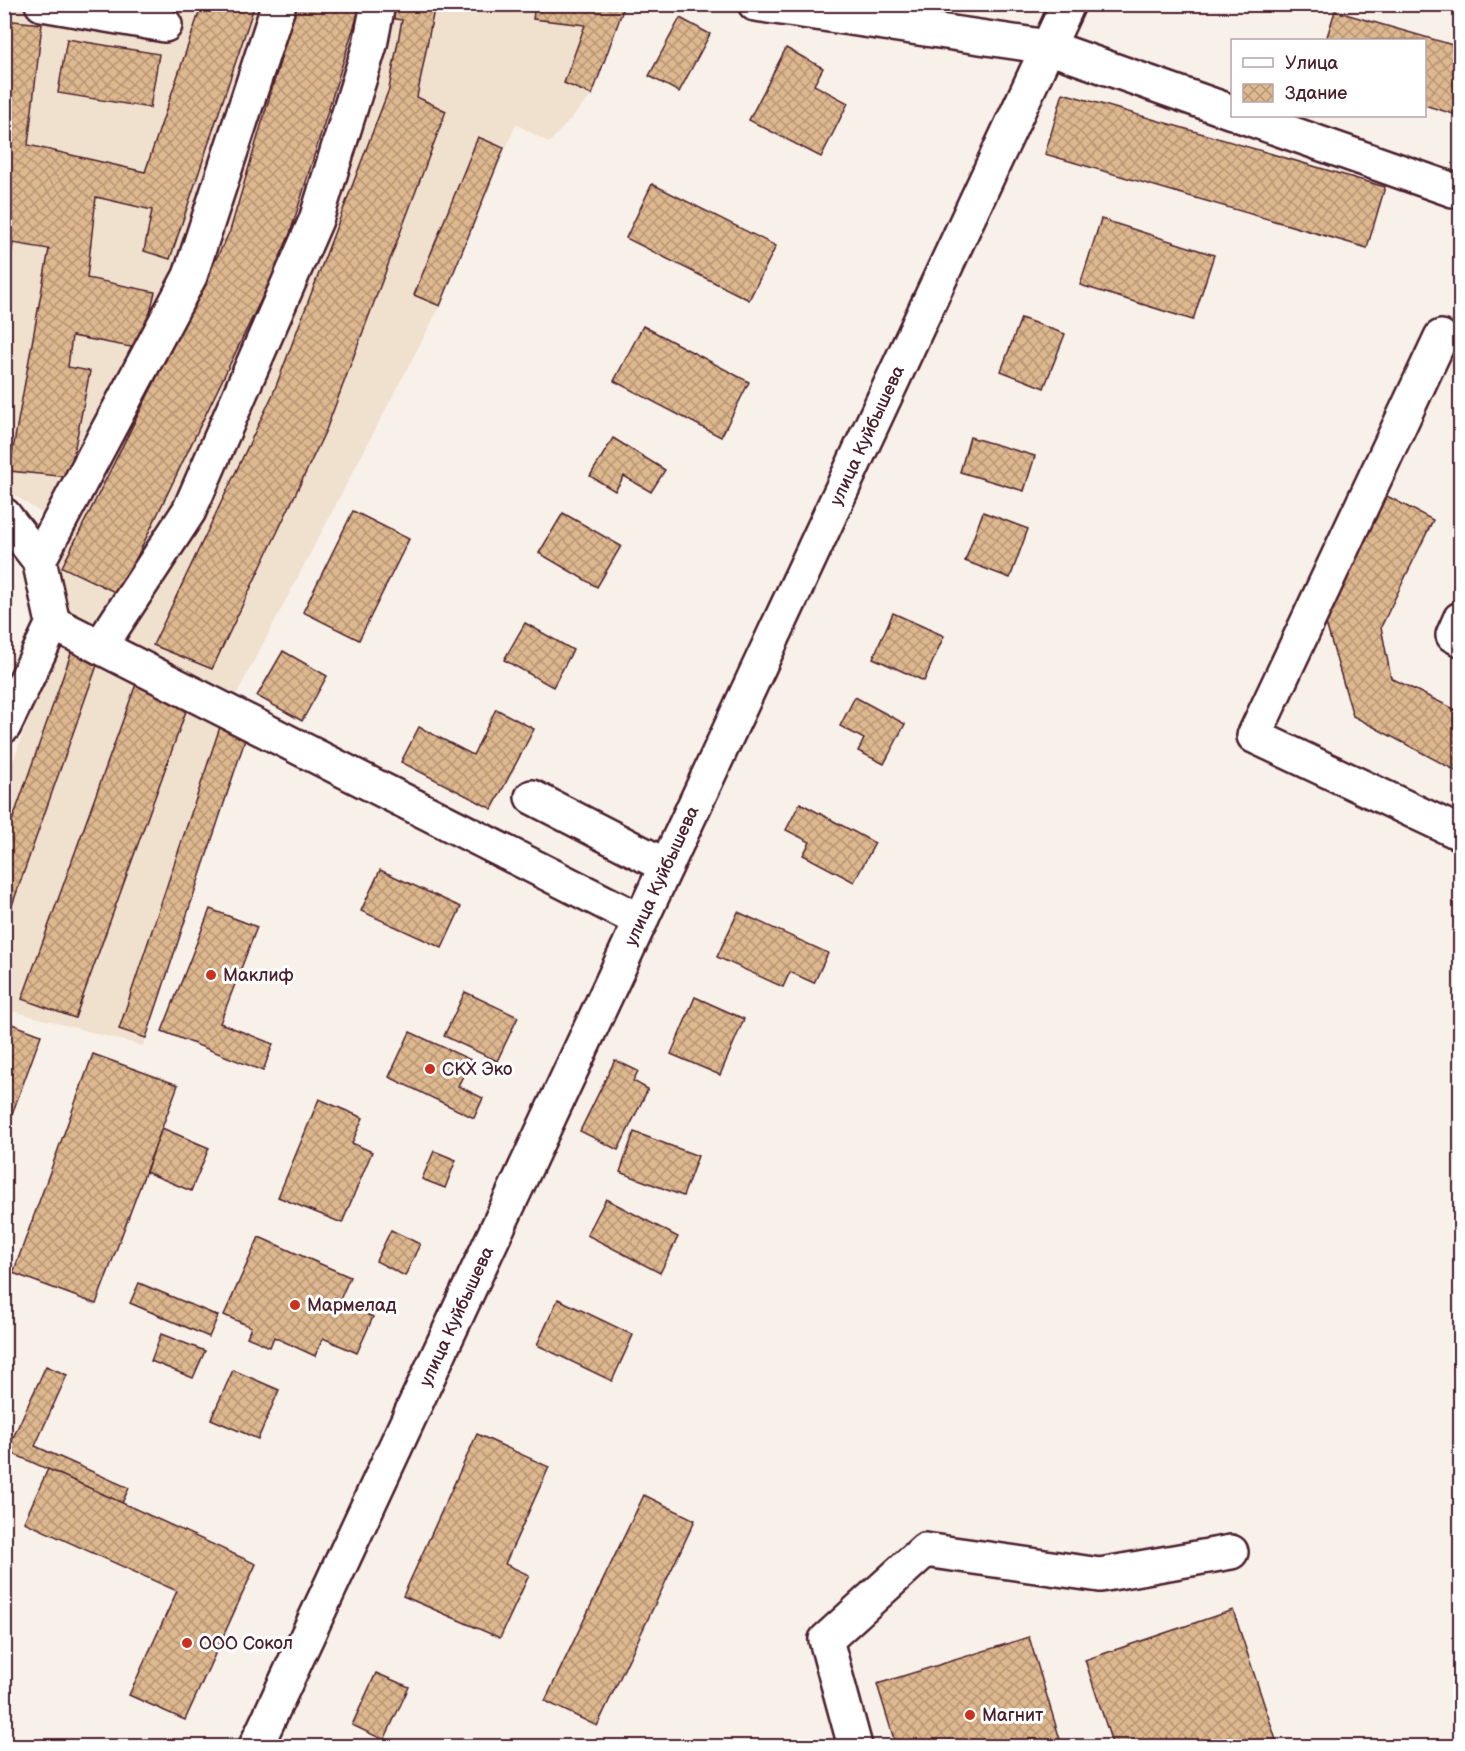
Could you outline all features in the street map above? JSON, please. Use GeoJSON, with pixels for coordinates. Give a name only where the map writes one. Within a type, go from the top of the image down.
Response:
{"type":"FeatureCollection","features":[{"type":"Feature","properties":{"kind":"street"},"geometry":{"type":"LineString","coordinates":[[42,4],[165,25]]}},
{"type":"Feature","properties":{"kind":"street"},"geometry":{"type":"LineString","coordinates":[[39,560],[190,276],[279,4]]}},
{"type":"Feature","properties":{"kind":"street"},"geometry":{"type":"LineString","coordinates":[[100,647],[189,511],[311,231],[370,45],[378,4]]}},
{"type":"Feature","properties":{"kind":"street"},"geometry":{"type":"LineString","coordinates":[[755,4],[1048,47],[1231,111]]}},
{"type":"Feature","properties":{"kind":"street","name":"улица Куйбышева"},"geometry":{"type":"LineString","coordinates":[[256,1746],[1068,4]]}},
{"type":"Feature","properties":{"kind":"street"},"geometry":{"type":"LineString","coordinates":[[1245,117],[1453,190]]}},
{"type":"Feature","properties":{"kind":"street"},"geometry":{"type":"LineString","coordinates":[[1441,337],[1254,736],[1461,833]]}},
{"type":"Feature","properties":{"kind":"street"},"geometry":{"type":"LineString","coordinates":[[4,515],[39,560],[53,623],[4,726]]}},
{"type":"Feature","properties":{"kind":"street"},"geometry":{"type":"LineString","coordinates":[[1461,619],[1453,635],[1461,639]]}},
{"type":"Feature","properties":{"kind":"street"},"geometry":{"type":"LineString","coordinates":[[53,623],[641,921]]}},
{"type":"Feature","properties":{"kind":"street"},"geometry":{"type":"LineString","coordinates":[[532,797],[666,866]]}},
{"type":"Feature","properties":{"kind":"street"},"geometry":{"type":"LineString","coordinates":[[855,1746],[826,1641],[925,1550],[1100,1575],[1231,1552]]}},
{"type":"Feature","properties":{"kind":"shaded area"},"geometry":{"type":"Polygon","coordinates":[[[5,5],[625,5],[592,95],[549,143],[516,124],[440,306],[224,718],[242,749],[143,1046],[5,1009],[4,785],[68,614],[49,518],[5,489],[5,5]]]}},
{"type":"Feature","properties":{"kind":"building"},"geometry":{"type":"Polygon","coordinates":[[[202,4],[255,4],[170,259],[144,251],[152,210],[96,197],[87,278],[155,292],[141,349],[72,336],[68,367],[90,371],[69,477],[9,471],[49,249],[13,243],[4,296],[4,20],[42,24],[28,145],[145,172],[202,4]]]}},
{"type":"Feature","properties":{"kind":"building"},"geometry":{"type":"Polygon","coordinates":[[[297,4],[361,4],[285,250],[119,594],[62,567],[230,231],[297,4]]]}},
{"type":"Feature","properties":{"kind":"building"},"geometry":{"type":"Polygon","coordinates":[[[392,4],[435,4],[417,97],[446,111],[326,430],[212,669],[153,645],[273,394],[389,89],[402,20],[390,18],[392,4]]]}},
{"type":"Feature","properties":{"kind":"building"},"geometry":{"type":"Polygon","coordinates":[[[535,4],[625,4],[592,95],[564,83],[585,25],[533,19],[535,4]]]}},
{"type":"Feature","properties":{"kind":"building"},"geometry":{"type":"Polygon","coordinates":[[[1335,11],[1460,47],[1460,116],[1426,106],[1426,39],[1326,39],[1335,11]]]}},
{"type":"Feature","properties":{"kind":"building"},"geometry":{"type":"Polygon","coordinates":[[[680,18],[710,34],[679,92],[649,76],[680,18]]]}},
{"type":"Feature","properties":{"kind":"building"},"geometry":{"type":"Polygon","coordinates":[[[67,39],[159,54],[150,108],[58,93],[67,39]]]}},
{"type":"Feature","properties":{"kind":"building"},"geometry":{"type":"Polygon","coordinates":[[[786,48],[823,68],[814,85],[848,103],[821,157],[749,120],[786,48]]]}},
{"type":"Feature","properties":{"kind":"building"},"geometry":{"type":"Polygon","coordinates":[[[1063,93],[1385,187],[1367,248],[1045,154],[1063,93]]]}},
{"type":"Feature","properties":{"kind":"building"},"geometry":{"type":"Polygon","coordinates":[[[478,137],[504,148],[440,306],[414,295],[478,137]]]}},
{"type":"Feature","properties":{"kind":"building"},"geometry":{"type":"Polygon","coordinates":[[[652,184],[776,246],[749,300],[626,238],[652,184]]]}},
{"type":"Feature","properties":{"kind":"building"},"geometry":{"type":"Polygon","coordinates":[[[1101,219],[1214,255],[1193,320],[1080,285],[1101,219]]]}},
{"type":"Feature","properties":{"kind":"building"},"geometry":{"type":"Polygon","coordinates":[[[1021,318],[1065,334],[1044,388],[1001,371],[1021,318]]]}},
{"type":"Feature","properties":{"kind":"building"},"geometry":{"type":"Polygon","coordinates":[[[643,326],[749,382],[721,437],[614,381],[643,326]]]}},
{"type":"Feature","properties":{"kind":"building"},"geometry":{"type":"Polygon","coordinates":[[[970,437],[1035,456],[1024,491],[960,472],[970,437]]]}},
{"type":"Feature","properties":{"kind":"building"},"geometry":{"type":"Polygon","coordinates":[[[613,438],[665,470],[651,492],[624,476],[615,491],[590,476],[613,438]]]}},
{"type":"Feature","properties":{"kind":"building"},"geometry":{"type":"Polygon","coordinates":[[[1383,494],[1433,520],[1381,627],[1391,678],[1460,712],[1460,773],[1353,716],[1323,613],[1383,494]]]}},
{"type":"Feature","properties":{"kind":"building"},"geometry":{"type":"Polygon","coordinates":[[[353,511],[409,539],[359,640],[303,612],[353,511]]]}},
{"type":"Feature","properties":{"kind":"building"},"geometry":{"type":"Polygon","coordinates":[[[983,512],[1028,529],[1010,578],[965,561],[983,512]]]}},
{"type":"Feature","properties":{"kind":"building"},"geometry":{"type":"Polygon","coordinates":[[[563,513],[621,546],[597,587],[539,553],[563,513]]]}},
{"type":"Feature","properties":{"kind":"building"},"geometry":{"type":"Polygon","coordinates":[[[893,613],[944,636],[924,681],[873,658],[893,613]]]}},
{"type":"Feature","properties":{"kind":"building"},"geometry":{"type":"Polygon","coordinates":[[[525,623],[573,650],[553,687],[504,660],[525,623]]]}},
{"type":"Feature","properties":{"kind":"building"},"geometry":{"type":"Polygon","coordinates":[[[73,648],[100,657],[4,928],[4,844],[73,648]]]}},
{"type":"Feature","properties":{"kind":"building"},"geometry":{"type":"Polygon","coordinates":[[[283,651],[327,676],[302,721],[257,696],[283,651]]]}},
{"type":"Feature","properties":{"kind":"building"},"geometry":{"type":"Polygon","coordinates":[[[136,684],[189,703],[75,1018],[22,999],[136,684]]]}},
{"type":"Feature","properties":{"kind":"building"},"geometry":{"type":"Polygon","coordinates":[[[855,697],[905,724],[884,764],[858,751],[864,739],[840,726],[855,697]]]}},
{"type":"Feature","properties":{"kind":"building"},"geometry":{"type":"Polygon","coordinates":[[[496,709],[534,729],[492,809],[401,762],[419,727],[473,755],[496,709]]]}},
{"type":"Feature","properties":{"kind":"building"},"geometry":{"type":"Polygon","coordinates":[[[223,718],[248,731],[146,1038],[119,1029],[223,718]]]}},
{"type":"Feature","properties":{"kind":"building"},"geometry":{"type":"Polygon","coordinates":[[[800,803],[875,843],[854,882],[803,855],[810,842],[786,830],[800,803]]]}},
{"type":"Feature","properties":{"kind":"building"},"geometry":{"type":"Polygon","coordinates":[[[380,870],[461,907],[442,948],[361,911],[380,870]]]}},
{"type":"Feature","properties":{"kind":"building","name":"Маклиф"},"geometry":{"type":"Polygon","coordinates":[[[210,909],[257,927],[220,1023],[273,1044],[263,1071],[162,1031],[210,909]]]}},
{"type":"Feature","properties":{"kind":"building"},"geometry":{"type":"Polygon","coordinates":[[[738,912],[828,953],[814,983],[790,972],[783,987],[717,957],[738,912]]]}},
{"type":"Feature","properties":{"kind":"building"},"geometry":{"type":"Polygon","coordinates":[[[465,992],[518,1017],[497,1061],[444,1036],[465,992]]]}},
{"type":"Feature","properties":{"kind":"building"},"geometry":{"type":"Polygon","coordinates":[[[695,997],[744,1019],[720,1075],[671,1054],[695,997]]]}},
{"type":"Feature","properties":{"kind":"building"},"geometry":{"type":"Polygon","coordinates":[[[4,1021],[41,1035],[4,1136],[4,1021]]]}},
{"type":"Feature","properties":{"kind":"building","name":"СКХ Эко"},"geometry":{"type":"Polygon","coordinates":[[[410,1032],[471,1060],[458,1086],[483,1098],[474,1118],[389,1077],[410,1032]]]}},
{"type":"Feature","properties":{"kind":"building"},"geometry":{"type":"Polygon","coordinates":[[[93,1054],[178,1085],[96,1304],[13,1273],[93,1054]]]}},
{"type":"Feature","properties":{"kind":"building"},"geometry":{"type":"Polygon","coordinates":[[[615,1060],[638,1071],[633,1081],[648,1089],[618,1150],[580,1131],[615,1060]]]}},
{"type":"Feature","properties":{"kind":"building"},"geometry":{"type":"Polygon","coordinates":[[[319,1099],[363,1118],[352,1143],[372,1152],[342,1223],[278,1197],[319,1099]]]}},
{"type":"Feature","properties":{"kind":"building"},"geometry":{"type":"Polygon","coordinates":[[[162,1128],[209,1148],[191,1191],[146,1172],[162,1128]]]}},
{"type":"Feature","properties":{"kind":"building"},"geometry":{"type":"Polygon","coordinates":[[[634,1132],[698,1156],[683,1196],[620,1172],[634,1132]]]}},
{"type":"Feature","properties":{"kind":"building"},"geometry":{"type":"Polygon","coordinates":[[[434,1151],[456,1160],[445,1188],[422,1179],[434,1151]]]}},
{"type":"Feature","properties":{"kind":"building"},"geometry":{"type":"Polygon","coordinates":[[[606,1199],[678,1237],[660,1273],[587,1235],[606,1199]]]}},
{"type":"Feature","properties":{"kind":"building"},"geometry":{"type":"Polygon","coordinates":[[[391,1230],[420,1244],[405,1276],[376,1261],[391,1230]]]}},
{"type":"Feature","properties":{"kind":"building"},"geometry":{"type":"Polygon","coordinates":[[[259,1237],[350,1277],[339,1302],[373,1317],[357,1353],[323,1338],[315,1356],[274,1337],[270,1347],[247,1337],[251,1327],[224,1315],[259,1237]]]}},
{"type":"Feature","properties":{"kind":"building"},"geometry":{"type":"Polygon","coordinates":[[[139,1283],[218,1316],[209,1337],[130,1303],[139,1283]]]}},
{"type":"Feature","properties":{"kind":"building"},"geometry":{"type":"Polygon","coordinates":[[[558,1299],[633,1335],[612,1381],[537,1345],[558,1299]]]}},
{"type":"Feature","properties":{"kind":"building"},"geometry":{"type":"Polygon","coordinates":[[[161,1334],[205,1351],[193,1378],[151,1361],[161,1334]]]}},
{"type":"Feature","properties":{"kind":"building"},"geometry":{"type":"Polygon","coordinates":[[[46,1366],[67,1375],[35,1446],[129,1488],[122,1503],[7,1451],[46,1366]]]}},
{"type":"Feature","properties":{"kind":"building"},"geometry":{"type":"Polygon","coordinates":[[[233,1370],[279,1390],[258,1439],[211,1419],[233,1370]]]}},
{"type":"Feature","properties":{"kind":"building"},"geometry":{"type":"Polygon","coordinates":[[[477,1434],[549,1467],[505,1564],[529,1575],[500,1638],[403,1596],[477,1434]]]}},
{"type":"Feature","properties":{"kind":"building","name":"ООО Сокол"},"geometry":{"type":"Polygon","coordinates":[[[48,1469],[256,1564],[185,1720],[129,1695],[177,1591],[24,1522],[48,1469]]]}},
{"type":"Feature","properties":{"kind":"building"},"geometry":{"type":"Polygon","coordinates":[[[644,1495],[695,1520],[597,1726],[545,1701],[644,1495]]]}},
{"type":"Feature","properties":{"kind":"building"},"geometry":{"type":"Polygon","coordinates":[[[1233,1610],[1278,1746],[1113,1746],[1085,1660],[1233,1610]]]}},
{"type":"Feature","properties":{"kind":"building","name":"Магнит"},"geometry":{"type":"Polygon","coordinates":[[[1029,1637],[1062,1746],[896,1746],[877,1684],[1029,1637]]]}},
{"type":"Feature","properties":{"kind":"building"},"geometry":{"type":"Polygon","coordinates":[[[376,1673],[409,1687],[384,1740],[352,1725],[376,1673]]]}},
{"type":"Feature","properties":{"kind":"place","name":"Маклиф"},"geometry":{"type":"Point","coordinates":[211,975]}},
{"type":"Feature","properties":{"kind":"place","name":"СКХ Эко"},"geometry":{"type":"Point","coordinates":[430,1069]}},
{"type":"Feature","properties":{"kind":"place","name":"Мармелад"},"geometry":{"type":"Point","coordinates":[295,1305]}},
{"type":"Feature","properties":{"kind":"place","name":"ООО Сокол"},"geometry":{"type":"Point","coordinates":[187,1643]}},
{"type":"Feature","properties":{"kind":"place","name":"Магнит"},"geometry":{"type":"Point","coordinates":[970,1715]}}]}
